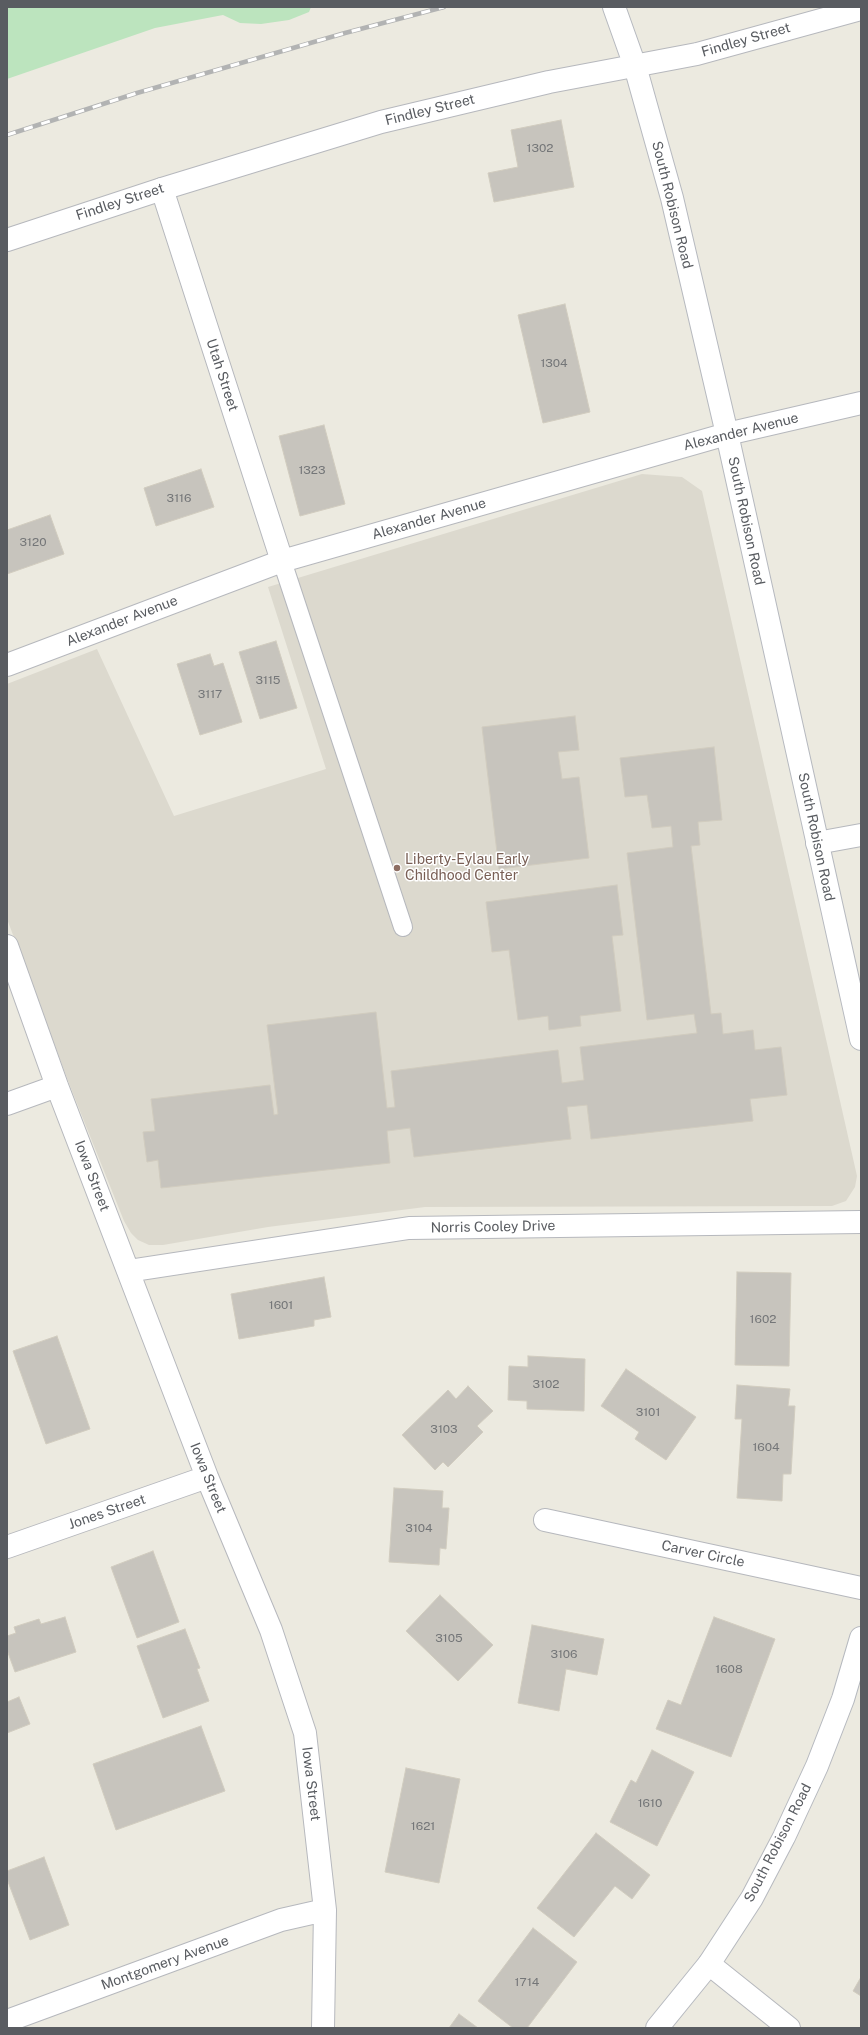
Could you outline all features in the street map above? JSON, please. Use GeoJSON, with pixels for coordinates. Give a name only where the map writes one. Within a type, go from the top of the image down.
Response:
{"type":"FeatureCollection","features":[{"type":"Feature","properties":{"kind":"street","name":"South Robison Road"},"geometry":{"type":"LineString","coordinates":[[614,7],[635,66],[672,198],[727,434],[861,1039]]}},
{"type":"Feature","properties":{"kind":"street","name":"Findley Street"},"geometry":{"type":"LineString","coordinates":[[7,240],[162,188],[381,122],[549,82],[697,54],[861,9]]}},
{"type":"Feature","properties":{"kind":"street","name":"Utah Street"},"geometry":{"type":"LineString","coordinates":[[162,188],[282,561]]}},
{"type":"Feature","properties":{"kind":"street","name":"Alexander Avenue"},"geometry":{"type":"LineString","coordinates":[[7,665],[282,561],[727,434],[861,403]]}},
{"type":"Feature","properties":{"kind":"street"},"geometry":{"type":"LineString","coordinates":[[817,843],[861,835]]}},
{"type":"Feature","properties":{"kind":"street","name":"Iowa Street"},"geometry":{"type":"LineString","coordinates":[[7,946],[57,1086],[206,1477],[271,1630],[305,1733],[325,1910],[323,2028]]}},
{"type":"Feature","properties":{"kind":"street"},"geometry":{"type":"LineString","coordinates":[[7,1104],[57,1086]]}},
{"type":"Feature","properties":{"kind":"street","name":"Norris Cooley Drive"},"geometry":{"type":"LineString","coordinates":[[128,1271],[409,1228],[861,1222]]}},
{"type":"Feature","properties":{"kind":"street","name":"Jones Street"},"geometry":{"type":"LineString","coordinates":[[7,1547],[206,1477]]}},
{"type":"Feature","properties":{"kind":"street","name":"Carver Circle"},"geometry":{"type":"LineString","coordinates":[[545,1520],[861,1588]]}},
{"type":"Feature","properties":{"kind":"street","name":"South Robison Road"},"geometry":{"type":"LineString","coordinates":[[657,2028],[710,1964],[752,1898],[784,1837],[817,1766],[843,1698],[861,1638]]}},
{"type":"Feature","properties":{"kind":"street","name":"Montgomery Avenue"},"geometry":{"type":"LineString","coordinates":[[7,2022],[281,1920],[325,1910]]}},
{"type":"Feature","properties":{"kind":"street"},"geometry":{"type":"LineString","coordinates":[[710,1964],[789,2028]]}},
{"type":"Feature","properties":{"kind":"lane"},"geometry":{"type":"LineString","coordinates":[[282,561],[403,927]]}},
{"type":"Feature","properties":{"kind":"shaded area","name":"Liberty-Eylau Early Childhood Center"},"geometry":{"type":"Polygon","coordinates":[[[642,474],[682,477],[702,491],[857,1176],[855,1187],[846,1201],[832,1206],[425,1207],[268,1227],[163,1245],[149,1245],[138,1240],[131,1233],[124,1221],[70,1086],[7,919],[7,684],[97,649],[174,816],[326,769],[268,587],[642,474]]]}},
{"type":"Feature","properties":{"kind":"green space"},"geometry":{"type":"Polygon","coordinates":[[[7,7],[311,7],[309,12],[289,20],[261,24],[240,23],[223,15],[155,28],[7,79],[7,7]]]}},
{"type":"Feature","properties":{"kind":"building"},"geometry":{"type":"Polygon","coordinates":[[[561,120],[574,187],[494,202],[488,173],[518,167],[511,130],[561,120]]]}},
{"type":"Feature","properties":{"kind":"building"},"geometry":{"type":"Polygon","coordinates":[[[565,304],[590,412],[543,423],[518,315],[565,304]]]}},
{"type":"Feature","properties":{"kind":"building"},"geometry":{"type":"Polygon","coordinates":[[[324,425],[345,504],[300,516],[279,436],[324,425]]]}},
{"type":"Feature","properties":{"kind":"building"},"geometry":{"type":"Polygon","coordinates":[[[201,469],[214,507],[156,526],[144,488],[201,469]]]}},
{"type":"Feature","properties":{"kind":"building"},"geometry":{"type":"Polygon","coordinates":[[[50,515],[64,554],[7,574],[7,530],[50,515]]]}},
{"type":"Feature","properties":{"kind":"building"},"geometry":{"type":"Polygon","coordinates":[[[276,641],[297,708],[260,719],[239,652],[276,641]]]}},
{"type":"Feature","properties":{"kind":"building"},"geometry":{"type":"Polygon","coordinates":[[[210,654],[214,666],[223,663],[242,722],[200,735],[177,664],[210,654]]]}},
{"type":"Feature","properties":{"kind":"building"},"geometry":{"type":"Polygon","coordinates":[[[575,716],[579,750],[558,752],[562,779],[579,777],[589,858],[499,869],[482,727],[575,716]]]}},
{"type":"Feature","properties":{"kind":"building"},"geometry":{"type":"Polygon","coordinates":[[[714,747],[722,820],[698,822],[700,845],[691,846],[711,1014],[721,1013],[723,1034],[753,1030],[755,1050],[781,1047],[787,1095],[750,1099],[753,1121],[591,1139],[587,1105],[567,1107],[571,1139],[414,1157],[410,1128],[387,1131],[390,1163],[161,1188],[158,1160],[147,1162],[143,1132],[155,1131],[151,1099],[270,1085],[274,1115],[278,1114],[267,1025],[376,1012],[387,1108],[395,1107],[391,1071],[558,1050],[562,1083],[584,1080],[580,1047],[697,1033],[694,1014],[647,1020],[627,853],[673,847],[671,826],[652,828],[647,795],[625,797],[620,758],[714,747]]]}},
{"type":"Feature","properties":{"kind":"building"},"geometry":{"type":"Polygon","coordinates":[[[617,885],[623,935],[612,936],[621,1011],[580,1016],[581,1026],[549,1030],[548,1016],[518,1020],[509,950],[492,952],[486,902],[617,885]]]}},
{"type":"Feature","properties":{"kind":"building"},"geometry":{"type":"Polygon","coordinates":[[[737,1272],[791,1273],[789,1366],[735,1365],[737,1272]]]}},
{"type":"Feature","properties":{"kind":"building"},"geometry":{"type":"Polygon","coordinates":[[[324,1277],[331,1317],[314,1320],[314,1326],[239,1339],[231,1294],[324,1277]]]}},
{"type":"Feature","properties":{"kind":"building"},"geometry":{"type":"Polygon","coordinates":[[[57,1336],[90,1429],[46,1444],[13,1351],[57,1336]]]}},
{"type":"Feature","properties":{"kind":"building"},"geometry":{"type":"Polygon","coordinates":[[[528,1356],[585,1359],[584,1411],[527,1409],[527,1401],[508,1400],[509,1366],[528,1367],[528,1356]]]}},
{"type":"Feature","properties":{"kind":"building"},"geometry":{"type":"Polygon","coordinates":[[[626,1369],[696,1417],[666,1460],[635,1439],[639,1432],[601,1406],[626,1369]]]}},
{"type":"Feature","properties":{"kind":"building"},"geometry":{"type":"Polygon","coordinates":[[[737,1385],[790,1389],[788,1406],[795,1406],[791,1474],[783,1474],[782,1501],[737,1498],[742,1419],[735,1419],[737,1385]]]}},
{"type":"Feature","properties":{"kind":"building"},"geometry":{"type":"Polygon","coordinates":[[[468,1386],[493,1411],[477,1426],[483,1432],[448,1467],[443,1462],[435,1470],[402,1435],[448,1390],[456,1399],[468,1386]]]}},
{"type":"Feature","properties":{"kind":"building"},"geometry":{"type":"Polygon","coordinates":[[[394,1488],[443,1491],[442,1508],[449,1508],[446,1549],[440,1548],[439,1565],[389,1562],[394,1488]]]}},
{"type":"Feature","properties":{"kind":"building"},"geometry":{"type":"Polygon","coordinates":[[[153,1551],[179,1622],[137,1638],[111,1567],[153,1551]]]}},
{"type":"Feature","properties":{"kind":"building"},"geometry":{"type":"Polygon","coordinates":[[[440,1595],[493,1645],[458,1681],[406,1631],[440,1595]]]}},
{"type":"Feature","properties":{"kind":"building"},"geometry":{"type":"Polygon","coordinates":[[[65,1617],[76,1652],[15,1672],[7,1650],[7,1636],[16,1633],[14,1627],[39,1619],[41,1624],[65,1617]]]}},
{"type":"Feature","properties":{"kind":"building"},"geometry":{"type":"Polygon","coordinates":[[[714,1617],[775,1639],[731,1757],[656,1729],[668,1700],[681,1705],[714,1617]]]}},
{"type":"Feature","properties":{"kind":"building"},"geometry":{"type":"Polygon","coordinates":[[[532,1625],[604,1639],[597,1675],[566,1669],[559,1711],[518,1703],[532,1625]]]}},
{"type":"Feature","properties":{"kind":"building"},"geometry":{"type":"Polygon","coordinates":[[[185,1629],[200,1668],[197,1669],[209,1701],[163,1718],[137,1646],[185,1629]]]}},
{"type":"Feature","properties":{"kind":"building"},"geometry":{"type":"Polygon","coordinates":[[[19,1697],[30,1724],[7,1733],[7,1702],[19,1697]]]}},
{"type":"Feature","properties":{"kind":"building"},"geometry":{"type":"Polygon","coordinates":[[[201,1726],[225,1791],[116,1830],[93,1764],[201,1726]]]}},
{"type":"Feature","properties":{"kind":"building"},"geometry":{"type":"Polygon","coordinates":[[[652,1750],[694,1772],[657,1846],[610,1822],[631,1780],[636,1783],[652,1750]]]}},
{"type":"Feature","properties":{"kind":"building"},"geometry":{"type":"Polygon","coordinates":[[[406,1768],[460,1779],[439,1883],[385,1872],[406,1768]]]}},
{"type":"Feature","properties":{"kind":"building"},"geometry":{"type":"Polygon","coordinates":[[[596,1833],[650,1875],[632,1899],[615,1886],[574,1937],[537,1908],[596,1833]]]}},
{"type":"Feature","properties":{"kind":"building"},"geometry":{"type":"Polygon","coordinates":[[[44,1857],[69,1925],[30,1940],[7,1879],[7,1871],[44,1857]]]}},
{"type":"Feature","properties":{"kind":"building"},"geometry":{"type":"Polygon","coordinates":[[[533,1928],[577,1962],[527,2028],[513,2028],[478,2001],[533,1928]]]}},
{"type":"Feature","properties":{"kind":"building"},"geometry":{"type":"Polygon","coordinates":[[[861,1977],[861,1996],[853,1991],[861,1977]]]}},
{"type":"Feature","properties":{"kind":"building"},"geometry":{"type":"Polygon","coordinates":[[[459,2014],[478,2028],[449,2028],[459,2014]]]}},
{"type":"Feature","properties":{"kind":"railway"},"geometry":{"type":"LineString","coordinates":[[7,135],[137,93],[345,33],[444,7]]}},
{"type":"Feature","properties":{"kind":"place","name":"Liberty-Eylau Early Childhood Center"},"geometry":{"type":"Point","coordinates":[397,868]}}]}
